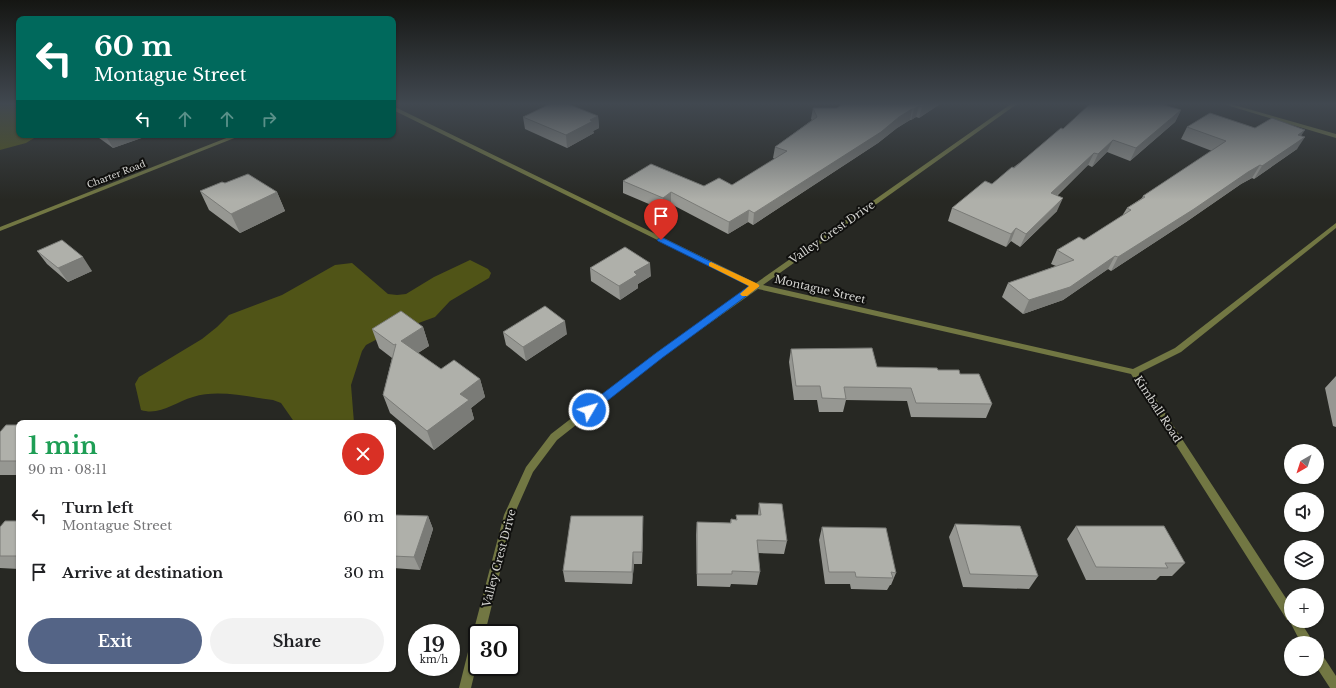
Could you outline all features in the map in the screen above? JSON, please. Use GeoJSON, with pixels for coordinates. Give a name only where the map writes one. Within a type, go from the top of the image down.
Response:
{"type":"FeatureCollection","features":[{"type":"Feature","properties":{"kind":"street","name":"Montague Street"},"geometry":{"type":"LineString","coordinates":[[450,136],[756,286],[1134,372]]}},
{"type":"Feature","properties":{"kind":"street","name":"Valley Crest Drive"},"geometry":{"type":"LineString","coordinates":[[481,624],[509,515],[529,470],[554,437],[659,355],[968,136]]}},
{"type":"Feature","properties":{"kind":"street","name":"Charter Road"},"geometry":{"type":"LineString","coordinates":[[0,229],[232,138]]}},
{"type":"Feature","properties":{"kind":"street","name":"Kimball Road"},"geometry":{"type":"LineString","coordinates":[[1284,605],[1134,372],[1178,350],[1336,225]]}},
{"type":"Feature","properties":{"kind":"street"},"geometry":{"type":"LineString","coordinates":[[1324,668],[1336,687]]}},
{"type":"Feature","properties":{"kind":"street"},"geometry":{"type":"LineString","coordinates":[[465,688],[468,676]]}},
{"type":"Feature","properties":{"kind":"green space"},"geometry":{"type":"Polygon","coordinates":[[[0,136],[34,138],[26,143],[0,150],[0,136]]]}},
{"type":"Feature","properties":{"kind":"green space"},"geometry":{"type":"Polygon","coordinates":[[[470,260],[488,269],[491,273],[489,278],[450,301],[435,317],[383,336],[366,345],[362,351],[351,385],[354,420],[293,420],[281,403],[273,400],[223,394],[193,397],[161,410],[141,410],[135,384],[139,377],[202,339],[229,315],[282,295],[335,265],[352,263],[388,294],[406,294],[434,277],[470,260]]]}},
{"type":"Feature","properties":{"kind":"building"},"geometry":{"type":"Polygon","coordinates":[[[790,136],[875,136],[754,213],[749,210],[729,222],[671,192],[663,198],[623,181],[651,164],[704,186],[719,178],[732,185],[787,151],[775,147],[790,136]]]}},
{"type":"Feature","properties":{"kind":"building"},"geometry":{"type":"Polygon","coordinates":[[[1051,136],[1150,136],[1136,148],[1113,140],[1098,154],[1094,153],[1051,193],[1063,198],[1026,234],[1016,228],[1011,234],[952,208],[985,181],[992,184],[1012,167],[1014,168],[1051,136]]]}},
{"type":"Feature","properties":{"kind":"building"},"geometry":{"type":"Polygon","coordinates":[[[1212,136],[1305,137],[1262,166],[1260,165],[1248,172],[1194,209],[1118,257],[1115,256],[1070,287],[1029,300],[1008,283],[1074,260],[1057,250],[1079,237],[1084,240],[1131,210],[1127,208],[1226,141],[1212,136]]]}},
{"type":"Feature","properties":{"kind":"building"},"geometry":{"type":"Polygon","coordinates":[[[248,174],[277,192],[231,214],[200,191],[222,182],[225,183],[248,174]]]}},
{"type":"Feature","properties":{"kind":"building"},"geometry":{"type":"Polygon","coordinates":[[[62,240],[83,257],[58,268],[37,251],[62,240]]]}},
{"type":"Feature","properties":{"kind":"building"},"geometry":{"type":"Polygon","coordinates":[[[625,247],[650,263],[634,272],[637,275],[619,286],[590,268],[625,247]]]}},
{"type":"Feature","properties":{"kind":"building"},"geometry":{"type":"Polygon","coordinates":[[[545,306],[565,321],[523,347],[503,332],[545,306]]]}},
{"type":"Feature","properties":{"kind":"building"},"geometry":{"type":"Polygon","coordinates":[[[401,311],[423,327],[401,341],[441,369],[454,360],[480,379],[460,394],[469,400],[427,431],[383,395],[396,344],[394,345],[372,329],[401,311]]]}},
{"type":"Feature","properties":{"kind":"building"},"geometry":{"type":"Polygon","coordinates":[[[872,348],[877,367],[937,368],[938,370],[959,370],[960,374],[979,374],[992,404],[916,403],[911,388],[844,387],[846,399],[822,398],[820,386],[796,386],[791,349],[872,348]]]}},
{"type":"Feature","properties":{"kind":"building"},"geometry":{"type":"Polygon","coordinates":[[[6,425],[16,425],[16,461],[0,461],[0,432],[6,425]]]}},
{"type":"Feature","properties":{"kind":"building"},"geometry":{"type":"Polygon","coordinates":[[[759,503],[782,504],[787,541],[757,540],[760,572],[732,571],[732,574],[697,574],[697,522],[731,523],[731,519],[737,520],[736,515],[761,515],[759,503]]]}},
{"type":"Feature","properties":{"kind":"building"},"geometry":{"type":"Polygon","coordinates":[[[396,515],[428,516],[414,557],[396,556],[396,515]]]}},
{"type":"Feature","properties":{"kind":"building"},"geometry":{"type":"Polygon","coordinates":[[[571,516],[643,516],[642,552],[633,552],[632,572],[563,571],[571,516]]]}},
{"type":"Feature","properties":{"kind":"building"},"geometry":{"type":"Polygon","coordinates":[[[5,521],[16,521],[16,556],[0,556],[0,527],[5,521]]]}},
{"type":"Feature","properties":{"kind":"building"},"geometry":{"type":"Polygon","coordinates":[[[955,524],[1020,526],[1038,576],[970,574],[955,524]]]}},
{"type":"Feature","properties":{"kind":"building"},"geometry":{"type":"Polygon","coordinates":[[[1076,526],[1164,526],[1185,563],[1165,563],[1168,568],[1096,567],[1076,526]]]}},
{"type":"Feature","properties":{"kind":"building"},"geometry":{"type":"Polygon","coordinates":[[[822,527],[886,528],[896,573],[891,572],[893,578],[856,577],[855,572],[829,572],[822,527]]]}},
{"type":"Feature","properties":{"kind":"slow traffic"},"geometry":{"type":"LineString","coordinates":[[711,264],[756,286],[744,294]]}},
{"type":"Feature","properties":{"kind":"route"},"geometry":{"type":"LineString","coordinates":[[589,410],[659,355],[756,286],[661,240]]}}]}
